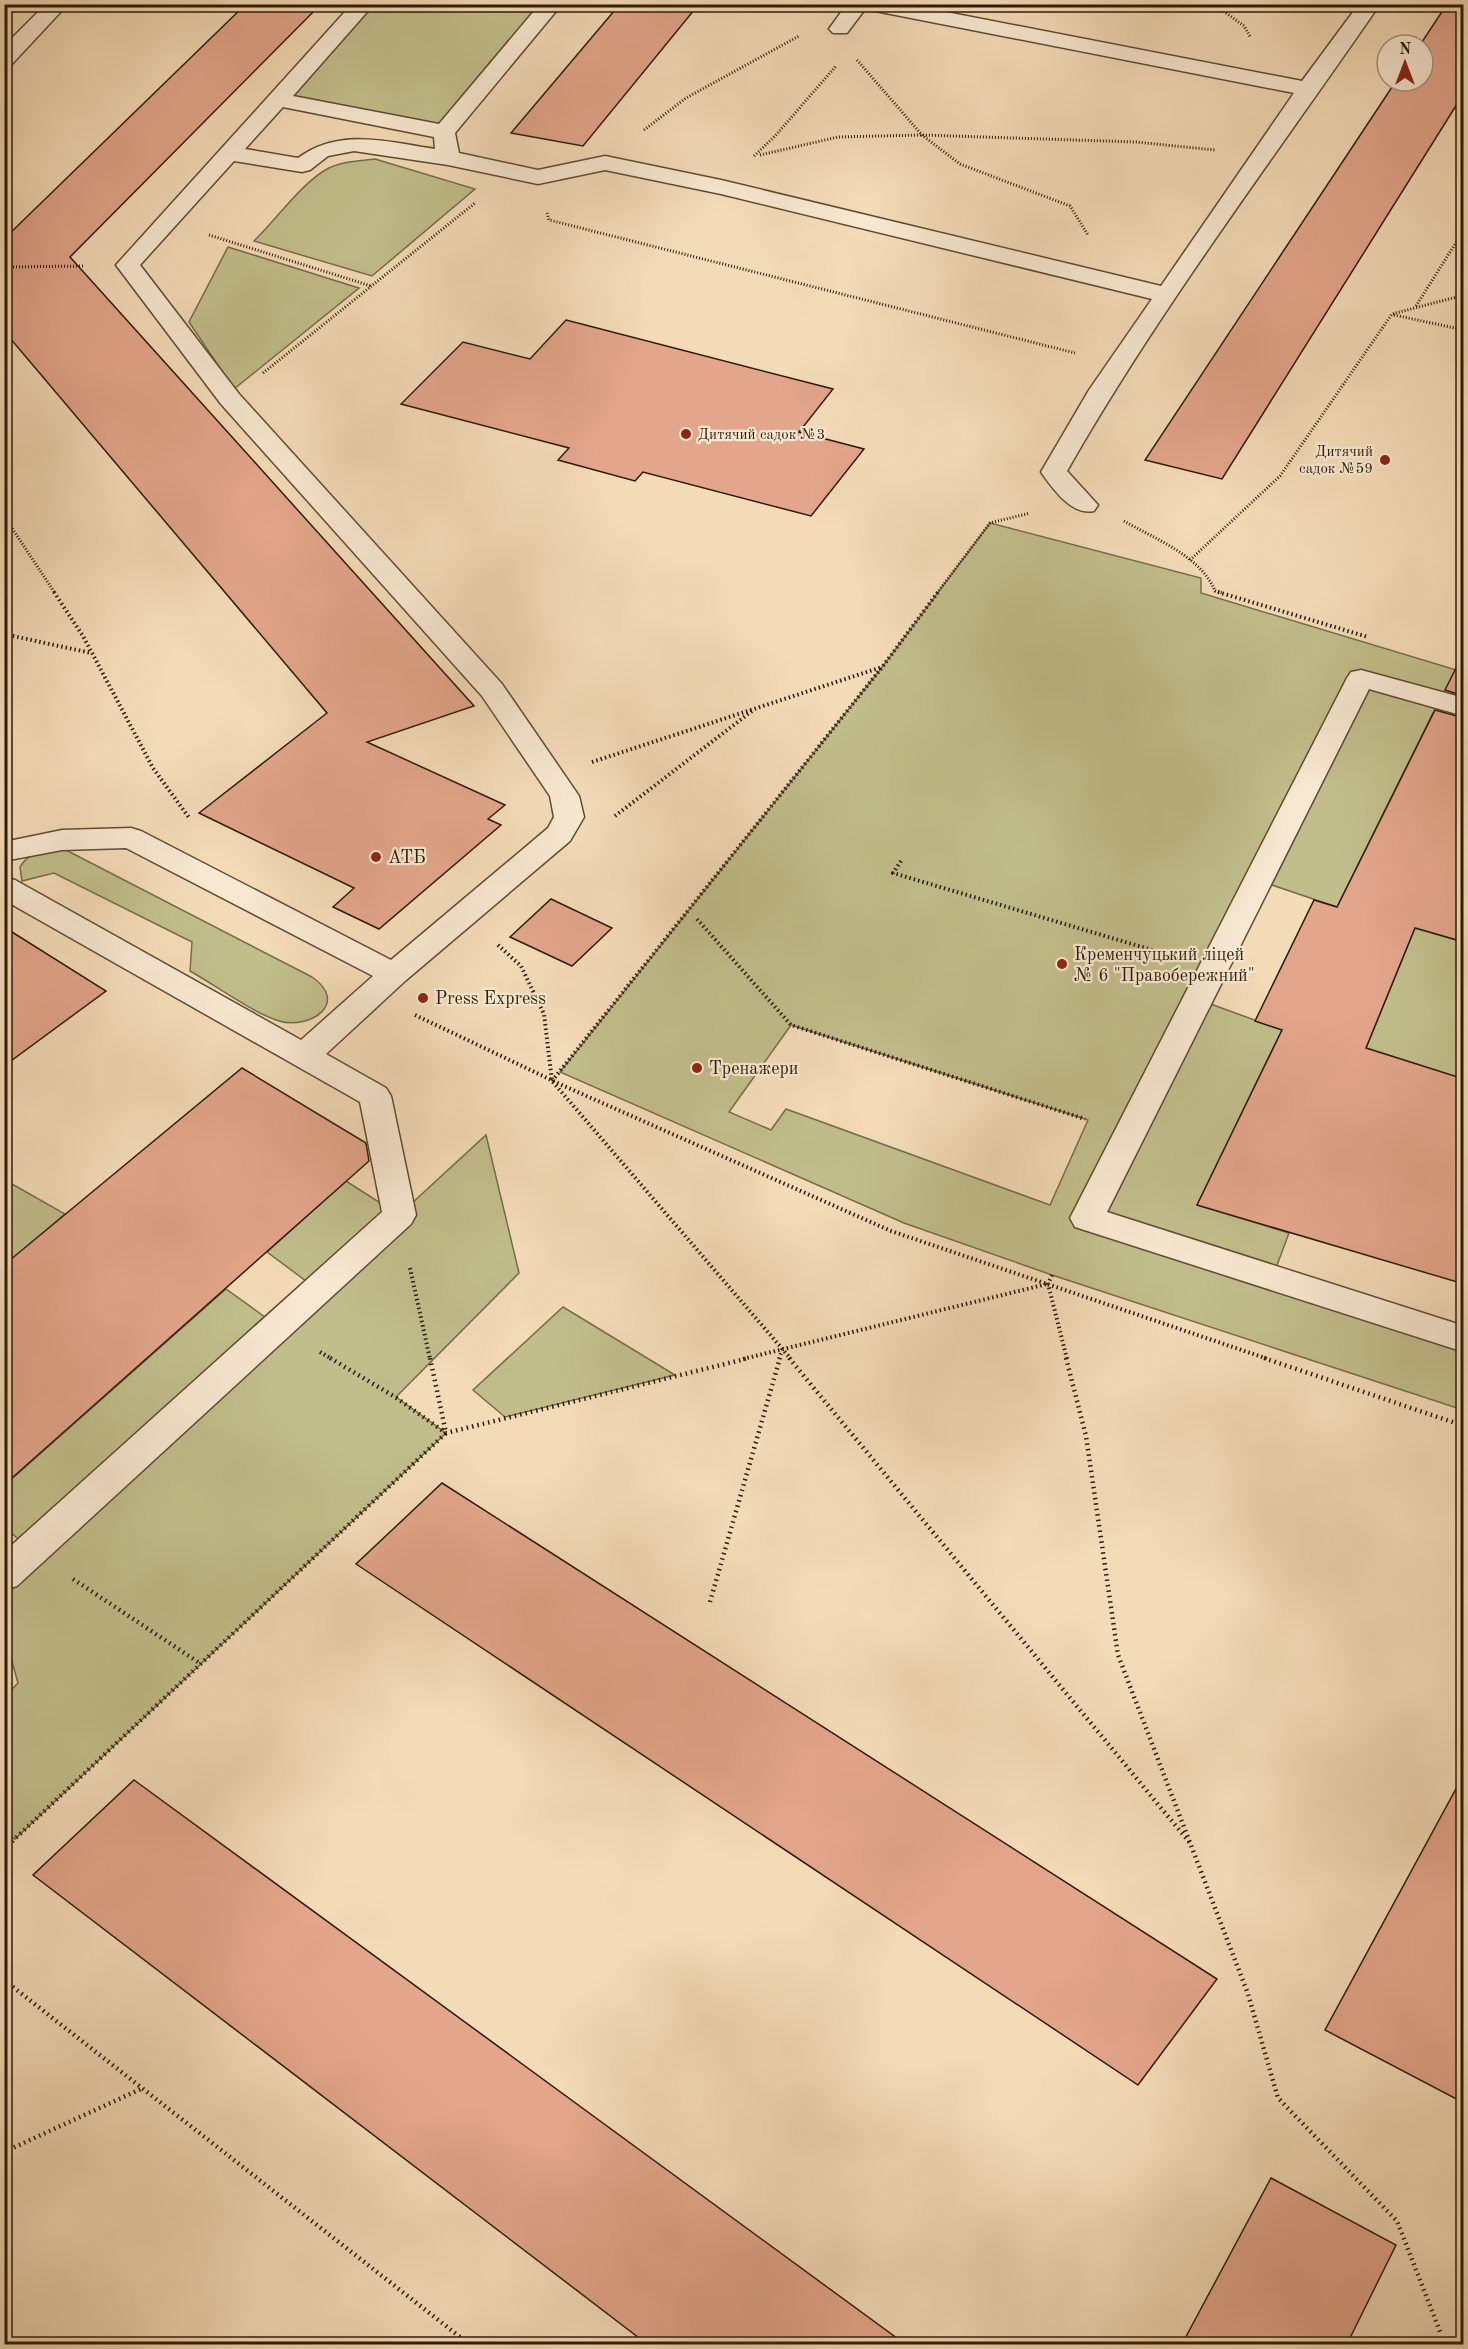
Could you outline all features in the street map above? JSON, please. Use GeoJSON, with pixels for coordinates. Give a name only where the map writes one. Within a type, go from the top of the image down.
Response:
{"type":"FeatureCollection","features":[{"type":"Feature","properties":{"kind":"street"},"geometry":{"type":"LineString","coordinates":[[4,59],[58,4]]}},
{"type":"Feature","properties":{"kind":"street"},"geometry":{"type":"LineString","coordinates":[[306,1055],[371,994],[560,834],[569,817],[564,796],[492,690],[230,399],[128,266],[276,99],[364,4]]}},
{"type":"Feature","properties":{"kind":"street"},"geometry":{"type":"LineString","coordinates":[[448,158],[444,132],[552,4]]}},
{"type":"Feature","properties":{"kind":"street"},"geometry":{"type":"LineString","coordinates":[[840,29],[858,4]]}},
{"type":"Feature","properties":{"kind":"street"},"geometry":{"type":"LineString","coordinates":[[870,4],[947,11],[1308,89]]}},
{"type":"Feature","properties":{"kind":"street"},"geometry":{"type":"LineString","coordinates":[[1085,505],[1054,472],[1120,364],[1308,89],[1370,4]]}},
{"type":"Feature","properties":{"kind":"street"},"geometry":{"type":"LineString","coordinates":[[276,99],[444,132]]}},
{"type":"Feature","properties":{"kind":"street"},"geometry":{"type":"LineString","coordinates":[[228,153],[302,165],[321,151],[354,144],[448,158],[538,177],[605,163],[1167,295]]}},
{"type":"Feature","properties":{"kind":"street"},"geometry":{"type":"LineString","coordinates":[[1464,707],[1360,678],[1087,1218],[1464,1339]]}},
{"type":"Feature","properties":{"kind":"street"},"geometry":{"type":"LineString","coordinates":[[4,852],[62,840],[131,838],[394,974]]}},
{"type":"Feature","properties":{"kind":"street"},"geometry":{"type":"LineString","coordinates":[[4,887],[306,1055],[375,1096],[399,1215],[279,1327],[4,1575]]}},
{"type":"Feature","properties":{"kind":"path"},"geometry":{"type":"LineString","coordinates":[[639,133],[686,98],[794,37],[840,29],[849,51],[922,135],[960,164],[1070,206],[1115,282]]}},
{"type":"Feature","properties":{"kind":"path"},"geometry":{"type":"LineString","coordinates":[[849,51],[776,135],[753,156],[838,137],[922,135],[1136,142],[1263,155]]}},
{"type":"Feature","properties":{"kind":"path"},"geometry":{"type":"LineString","coordinates":[[538,177],[549,220]]}},
{"type":"Feature","properties":{"kind":"path"},"geometry":{"type":"LineString","coordinates":[[230,399],[476,203]]}},
{"type":"Feature","properties":{"kind":"path"},"geometry":{"type":"LineString","coordinates":[[538,218],[1120,364]]}},
{"type":"Feature","properties":{"kind":"path"},"geometry":{"type":"LineString","coordinates":[[167,221],[372,286]]}},
{"type":"Feature","properties":{"kind":"path"},"geometry":{"type":"LineString","coordinates":[[1416,306],[1464,230]]}},
{"type":"Feature","properties":{"kind":"path"},"geometry":{"type":"LineString","coordinates":[[4,267],[128,266]]}},
{"type":"Feature","properties":{"kind":"path"},"geometry":{"type":"LineString","coordinates":[[1190,560],[1280,476],[1392,314],[1464,295]]}},
{"type":"Feature","properties":{"kind":"path"},"geometry":{"type":"LineString","coordinates":[[1392,314],[1464,330]]}},
{"type":"Feature","properties":{"kind":"path"},"geometry":{"type":"LineString","coordinates":[[552,1081],[882,666],[990,523],[1034,512],[1085,505],[1128,522],[1190,560],[1209,576],[1215,591],[1373,638]]}},
{"type":"Feature","properties":{"kind":"path"},"geometry":{"type":"LineString","coordinates":[[4,516],[92,653],[153,768],[191,819]]}},
{"type":"Feature","properties":{"kind":"path"},"geometry":{"type":"LineString","coordinates":[[4,634],[92,653]]}},
{"type":"Feature","properties":{"kind":"path"},"geometry":{"type":"LineString","coordinates":[[551,775],[882,666]]}},
{"type":"Feature","properties":{"kind":"path"},"geometry":{"type":"LineString","coordinates":[[608,820],[756,708]]}},
{"type":"Feature","properties":{"kind":"path"},"geometry":{"type":"LineString","coordinates":[[902,861],[893,873],[1179,958]]}},
{"type":"Feature","properties":{"kind":"path"},"geometry":{"type":"LineString","coordinates":[[697,919],[791,1025],[1089,1120]]}},
{"type":"Feature","properties":{"kind":"path"},"geometry":{"type":"LineString","coordinates":[[497,944],[520,966],[544,1014],[552,1081],[782,1349],[1190,1843]]}},
{"type":"Feature","properties":{"kind":"path"},"geometry":{"type":"LineString","coordinates":[[371,994],[552,1081],[891,1231],[1464,1426]]}},
{"type":"Feature","properties":{"kind":"path"},"geometry":{"type":"LineString","coordinates":[[399,1215],[446,1433]]}},
{"type":"Feature","properties":{"kind":"path"},"geometry":{"type":"LineString","coordinates":[[1052,1275],[1048,1284],[1086,1436],[1118,1655],[1248,1994],[1278,2098],[1397,2221],[1441,2334]]}},
{"type":"Feature","properties":{"kind":"path"},"geometry":{"type":"LineString","coordinates":[[4,1850],[446,1433],[1048,1284]]}},
{"type":"Feature","properties":{"kind":"path"},"geometry":{"type":"LineString","coordinates":[[279,1327],[395,1397],[446,1433]]}},
{"type":"Feature","properties":{"kind":"path"},"geometry":{"type":"LineString","coordinates":[[710,1602],[782,1349]]}},
{"type":"Feature","properties":{"kind":"path"},"geometry":{"type":"LineString","coordinates":[[30,1550],[201,1664]]}},
{"type":"Feature","properties":{"kind":"path"},"geometry":{"type":"LineString","coordinates":[[4,1980],[469,2344]]}},
{"type":"Feature","properties":{"kind":"path"},"geometry":{"type":"LineString","coordinates":[[4,2152],[142,2088]]}},
{"type":"Feature","properties":{"kind":"shaded area"},"geometry":{"type":"Polygon","coordinates":[[[364,5],[552,5],[444,132],[276,99],[364,5]]]}},
{"type":"Feature","properties":{"kind":"shaded area"},"geometry":{"type":"Polygon","coordinates":[[[375,159],[475,189],[372,276],[254,241],[319,174],[340,164],[375,159]]]}},
{"type":"Feature","properties":{"kind":"shaded area"},"geometry":{"type":"Polygon","coordinates":[[[228,247],[359,288],[234,389],[189,322],[228,247]]]}},
{"type":"Feature","properties":{"kind":"shaded area","name":"Кременчуцький ліцей № 6 \"Правобережний\""},"geometry":{"type":"Polygon","coordinates":[[[990,523],[1201,578],[1201,593],[1463,672],[1463,721],[1433,713],[1337,907],[1257,880],[1197,999],[1282,1030],[1197,1205],[1289,1233],[1273,1276],[1463,1339],[1463,1410],[1052,1275],[904,1223],[560,1072],[883,666],[990,523]],[[791,1025],[729,1112],[771,1130],[786,1109],[1050,1205],[1088,1120],[791,1025]]]}},
{"type":"Feature","properties":{"kind":"shaded area"},"geometry":{"type":"Polygon","coordinates":[[[64,849],[312,977],[323,987],[327,996],[326,1005],[313,1018],[303,1022],[291,1023],[269,1017],[190,971],[192,942],[54,873],[22,881],[20,867],[28,857],[39,852],[64,849]]]}},
{"type":"Feature","properties":{"kind":"shaded area"},"geometry":{"type":"Polygon","coordinates":[[[1415,928],[1463,942],[1463,1079],[1366,1048],[1415,928]]]}},
{"type":"Feature","properties":{"kind":"shaded area"},"geometry":{"type":"Polygon","coordinates":[[[486,1135],[519,1273],[396,1397],[446,1433],[15,1839],[4,1832],[5,1696],[18,1683],[5,1636],[5,1575],[30,1550],[5,1527],[5,1485],[226,1289],[279,1327],[318,1290],[267,1252],[346,1181],[399,1215],[486,1135]]]}},
{"type":"Feature","properties":{"kind":"shaded area"},"geometry":{"type":"Polygon","coordinates":[[[5,1180],[65,1214],[5,1265],[5,1180]]]}},
{"type":"Feature","properties":{"kind":"shaded area"},"geometry":{"type":"Polygon","coordinates":[[[563,1307],[675,1375],[505,1417],[473,1390],[563,1307]]]}},
{"type":"Feature","properties":{"kind":"building"},"geometry":{"type":"Polygon","coordinates":[[[246,4],[321,4],[70,257],[474,706],[367,742],[505,805],[488,819],[501,825],[379,929],[333,907],[354,888],[199,813],[327,713],[4,331],[4,239],[246,4]]]}},
{"type":"Feature","properties":{"kind":"building"},"geometry":{"type":"Polygon","coordinates":[[[620,4],[699,4],[583,146],[511,133],[620,4]]]}},
{"type":"Feature","properties":{"kind":"building"},"geometry":{"type":"Polygon","coordinates":[[[1447,4],[1464,4],[1464,93],[1222,479],[1145,460],[1388,93],[1435,93],[1435,33],[1428,33],[1447,4]]]}},
{"type":"Feature","properties":{"kind":"building"},"geometry":{"type":"Polygon","coordinates":[[[566,320],[833,389],[799,432],[864,449],[811,516],[643,472],[635,481],[558,460],[569,448],[401,404],[463,342],[530,359],[566,320]]]}},
{"type":"Feature","properties":{"kind":"building"},"geometry":{"type":"Polygon","coordinates":[[[1464,652],[1464,696],[1445,690],[1464,652]]]}},
{"type":"Feature","properties":{"kind":"building"},"geometry":{"type":"Polygon","coordinates":[[[1435,710],[1464,718],[1464,942],[1415,928],[1366,1048],[1464,1079],[1464,1284],[1197,1205],[1282,1030],[1255,1021],[1314,900],[1337,907],[1435,710]]]}},
{"type":"Feature","properties":{"kind":"building"},"geometry":{"type":"Polygon","coordinates":[[[551,899],[612,928],[572,966],[510,937],[551,899]]]}},
{"type":"Feature","properties":{"kind":"building"},"geometry":{"type":"Polygon","coordinates":[[[4,927],[106,991],[4,1066],[4,927]]]}},
{"type":"Feature","properties":{"kind":"building"},"geometry":{"type":"Polygon","coordinates":[[[242,1068],[366,1143],[369,1161],[4,1485],[4,1265],[242,1068]]]}},
{"type":"Feature","properties":{"kind":"building"},"geometry":{"type":"Polygon","coordinates":[[[442,1483],[1217,1979],[1138,2085],[356,1564],[442,1483]]]}},
{"type":"Feature","properties":{"kind":"building"},"geometry":{"type":"Polygon","coordinates":[[[1464,1774],[1464,2103],[1325,2030],[1464,1774]]]}},
{"type":"Feature","properties":{"kind":"building"},"geometry":{"type":"Polygon","coordinates":[[[134,1780],[905,2344],[647,2344],[33,1875],[134,1780]]]}},
{"type":"Feature","properties":{"kind":"building"},"geometry":{"type":"Polygon","coordinates":[[[1271,2178],[1396,2245],[1347,2344],[1182,2344],[1271,2178]]]}},
{"type":"Feature","properties":{"kind":"place","name":"Дитячий садок №3"},"geometry":{"type":"Point","coordinates":[686,434]}},
{"type":"Feature","properties":{"kind":"place","name":"Дитячий садок №59"},"geometry":{"type":"Point","coordinates":[1385,460]}},
{"type":"Feature","properties":{"kind":"place","name":"АТБ"},"geometry":{"type":"Point","coordinates":[376,857]}},
{"type":"Feature","properties":{"kind":"place","name":"Кременчуцький ліцей № 6 \"Правобережний\""},"geometry":{"type":"Point","coordinates":[1062,964]}},
{"type":"Feature","properties":{"kind":"place","name":"Press Express"},"geometry":{"type":"Point","coordinates":[423,998]}},
{"type":"Feature","properties":{"kind":"place","name":"Тренажери"},"geometry":{"type":"Point","coordinates":[697,1068]}}]}
